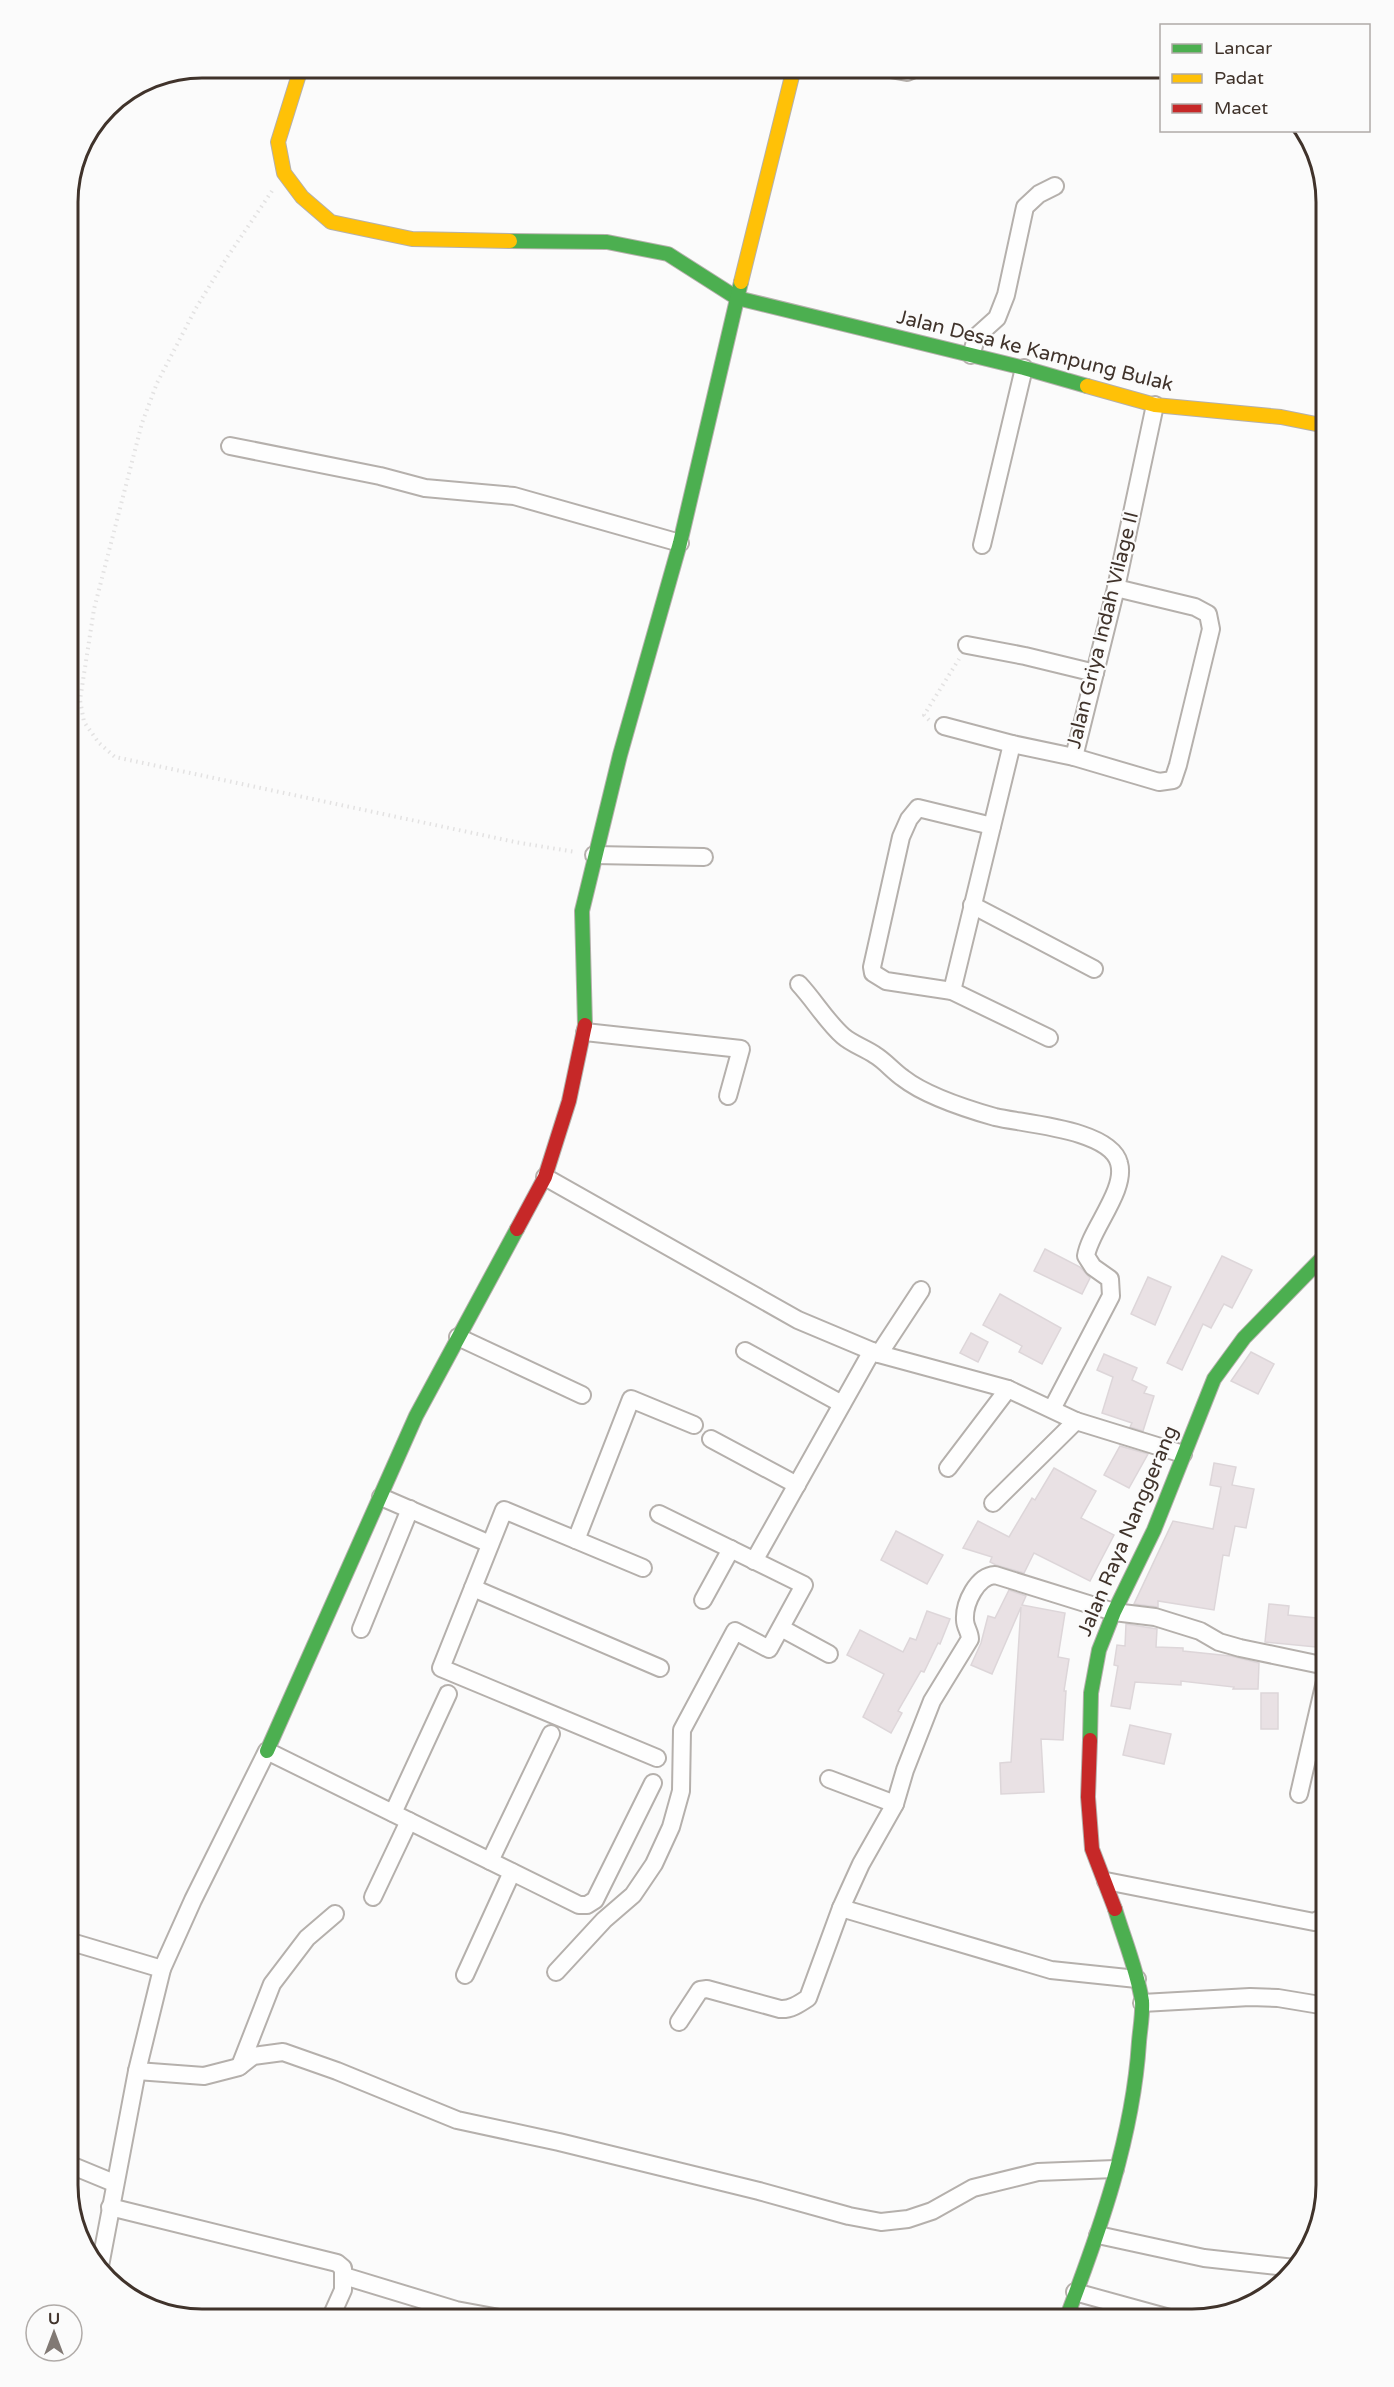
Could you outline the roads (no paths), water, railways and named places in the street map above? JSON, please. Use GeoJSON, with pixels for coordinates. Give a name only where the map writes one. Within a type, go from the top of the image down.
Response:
{"type":"FeatureCollection","features":[{"type":"Feature","properties":{"kind":"street","name":"Jalan Desa ke Kampung Bulak"},"geometry":{"type":"LineString","coordinates":[[298,78],[278,142],[284,173],[302,197],[331,222],[412,240],[607,242],[668,254],[737,298],[1024,368],[1155,405],[1281,417],[1316,424]]}},
{"type":"Feature","properties":{"kind":"street"},"geometry":{"type":"LineString","coordinates":[[101,2257],[137,2071],[162,1969],[193,1900],[267,1751],[416,1416],[545,1177],[569,1101],[585,1032],[582,911],[594,855],[680,543],[792,78]]}},
{"type":"Feature","properties":{"kind":"street"},"geometry":{"type":"LineString","coordinates":[[971,355],[976,336],[996,318],[1006,295],[1025,207],[1039,194],[1055,186]]}},
{"type":"Feature","properties":{"kind":"street"},"geometry":{"type":"LineString","coordinates":[[982,545],[1024,368]]}},
{"type":"Feature","properties":{"kind":"street","name":"Jalan Griya Indah Vilage II"},"geometry":{"type":"LineString","coordinates":[[944,726],[1074,757],[1116,588],[1155,405]]}},
{"type":"Feature","properties":{"kind":"street"},"geometry":{"type":"LineString","coordinates":[[230,446],[369,473],[425,488],[514,496],[680,543]]}},
{"type":"Feature","properties":{"kind":"street"},"geometry":{"type":"LineString","coordinates":[[1074,757],[1160,782],[1173,780],[1178,765],[1211,629],[1208,614],[1195,607],[1116,588]]}},
{"type":"Feature","properties":{"kind":"street"},"geometry":{"type":"LineString","coordinates":[[968,645],[1095,673]]}},
{"type":"Feature","properties":{"kind":"street"},"geometry":{"type":"LineString","coordinates":[[952,991],[1012,744]]}},
{"type":"Feature","properties":{"kind":"street"},"geometry":{"type":"LineString","coordinates":[[992,826],[918,808],[909,819],[901,837],[872,967],[873,973],[886,981],[952,991],[1049,1038]]}},
{"type":"Feature","properties":{"kind":"street"},"geometry":{"type":"LineString","coordinates":[[594,855],[704,856]]}},
{"type":"Feature","properties":{"kind":"street"},"geometry":{"type":"LineString","coordinates":[[972,905],[1094,969]]}},
{"type":"Feature","properties":{"kind":"street"},"geometry":{"type":"LineString","coordinates":[[799,984],[844,1037],[876,1055],[916,1087],[970,1109],[997,1117],[1062,1129],[1107,1147],[1118,1158],[1121,1171],[1108,1210],[1088,1247],[1086,1256],[1093,1267],[1110,1279],[1111,1296],[1052,1409]]}},
{"type":"Feature","properties":{"kind":"street"},"geometry":{"type":"LineString","coordinates":[[585,1032],[741,1049],[728,1096]]}},
{"type":"Feature","properties":{"kind":"street"},"geometry":{"type":"LineString","coordinates":[[545,1177],[798,1320],[876,1352],[1008,1389],[1076,1421],[1183,1454]]}},
{"type":"Feature","properties":{"kind":"street","name":"Jalan Raya Nanggerang"},"geometry":{"type":"LineString","coordinates":[[1069,2309],[1098,2235],[1115,2169],[1137,2076],[1142,2003],[1137,1979],[1106,1881],[1092,1849],[1088,1797],[1092,1693],[1098,1650],[1154,1530],[1214,1379],[1244,1338],[1316,1264]]}},
{"type":"Feature","properties":{"kind":"street"},"geometry":{"type":"LineString","coordinates":[[754,1561],[842,1404],[921,1290]]}},
{"type":"Feature","properties":{"kind":"street"},"geometry":{"type":"LineString","coordinates":[[458,1336],[582,1395]]}},
{"type":"Feature","properties":{"kind":"street"},"geometry":{"type":"LineString","coordinates":[[745,1351],[842,1404]]}},
{"type":"Feature","properties":{"kind":"street"},"geometry":{"type":"LineString","coordinates":[[948,1468],[1008,1389]]}},
{"type":"Feature","properties":{"kind":"street"},"geometry":{"type":"LineString","coordinates":[[576,1540],[631,1399],[694,1425]]}},
{"type":"Feature","properties":{"kind":"street"},"geometry":{"type":"LineString","coordinates":[[993,1503],[1076,1421]]}},
{"type":"Feature","properties":{"kind":"street"},"geometry":{"type":"LineString","coordinates":[[711,1439],[797,1485]]}},
{"type":"Feature","properties":{"kind":"street"},"geometry":{"type":"LineString","coordinates":[[381,1497],[490,1544]]}},
{"type":"Feature","properties":{"kind":"street"},"geometry":{"type":"LineString","coordinates":[[361,1629],[410,1509]]}},
{"type":"Feature","properties":{"kind":"street"},"geometry":{"type":"LineString","coordinates":[[643,1568],[504,1510],[441,1668],[657,1758]]}},
{"type":"Feature","properties":{"kind":"street"},"geometry":{"type":"LineString","coordinates":[[556,1972],[604,1920],[633,1895],[654,1864],[670,1827],[681,1791],[682,1730],[735,1631],[769,1649],[804,1585],[659,1514]]}},
{"type":"Feature","properties":{"kind":"street"},"geometry":{"type":"LineString","coordinates":[[703,1600],[730,1549]]}},
{"type":"Feature","properties":{"kind":"street"},"geometry":{"type":"LineString","coordinates":[[679,2022],[700,1990],[707,1989],[780,2009],[798,2005],[808,1998],[841,1908],[861,1864],[895,1804],[905,1770],[932,1701],[970,1639],[965,1619],[966,1613],[973,1591],[983,1578],[995,1575],[1114,1612],[1155,1617],[1200,1631],[1219,1642],[1240,1648],[1316,1664]]}},
{"type":"Feature","properties":{"kind":"street"},"geometry":{"type":"LineString","coordinates":[[472,1588],[660,1668]]}},
{"type":"Feature","properties":{"kind":"street"},"geometry":{"type":"LineString","coordinates":[[781,1628],[829,1654]]}},
{"type":"Feature","properties":{"kind":"street"},"geometry":{"type":"LineString","coordinates":[[393,1814],[448,1694]]}},
{"type":"Feature","properties":{"kind":"street"},"geometry":{"type":"LineString","coordinates":[[1299,1794],[1316,1720]]}},
{"type":"Feature","properties":{"kind":"street"},"geometry":{"type":"LineString","coordinates":[[490,1861],[551,1734]]}},
{"type":"Feature","properties":{"kind":"street"},"geometry":{"type":"LineString","coordinates":[[267,1751],[579,1905],[591,1903],[653,1783]]}},
{"type":"Feature","properties":{"kind":"street"},"geometry":{"type":"LineString","coordinates":[[829,1779],[895,1804]]}},
{"type":"Feature","properties":{"kind":"street"},"geometry":{"type":"LineString","coordinates":[[373,1897],[409,1821]]}},
{"type":"Feature","properties":{"kind":"street"},"geometry":{"type":"LineString","coordinates":[[465,1975],[512,1872]]}},
{"type":"Feature","properties":{"kind":"street"},"geometry":{"type":"LineString","coordinates":[[1106,1881],[1316,1921]]}},
{"type":"Feature","properties":{"kind":"street"},"geometry":{"type":"LineString","coordinates":[[841,1908],[1051,1970],[1137,1979]]}},
{"type":"Feature","properties":{"kind":"street"},"geometry":{"type":"LineString","coordinates":[[239,2067],[272,1984],[308,1938],[335,1914]]}},
{"type":"Feature","properties":{"kind":"street"},"geometry":{"type":"LineString","coordinates":[[78,1944],[162,1969]]}},
{"type":"Feature","properties":{"kind":"street"},"geometry":{"type":"LineString","coordinates":[[1142,2003],[1250,1997],[1278,1998],[1316,2004]]}},
{"type":"Feature","properties":{"kind":"street"},"geometry":{"type":"LineString","coordinates":[[137,2071],[204,2076],[239,2067],[254,2056],[283,2052],[457,2120],[559,2142],[759,2191],[849,2216],[881,2222],[932,2211],[973,2188],[1038,2172],[1115,2169]]}},
{"type":"Feature","properties":{"kind":"street"},"geometry":{"type":"LineString","coordinates":[[78,2168],[114,2183]]}},
{"type":"Feature","properties":{"kind":"street"},"geometry":{"type":"LineString","coordinates":[[110,2207],[337,2263],[342,2268],[344,2276],[342,2290],[334,2309]]}},
{"type":"Feature","properties":{"kind":"street"},"geometry":{"type":"LineString","coordinates":[[1098,2235],[1204,2258],[1285,2267]]}},
{"type":"Feature","properties":{"kind":"street"},"geometry":{"type":"LineString","coordinates":[[344,2276],[453,2309]]}},
{"type":"Feature","properties":{"kind":"street"},"geometry":{"type":"LineString","coordinates":[[1075,2292],[1137,2309]]}}]}
